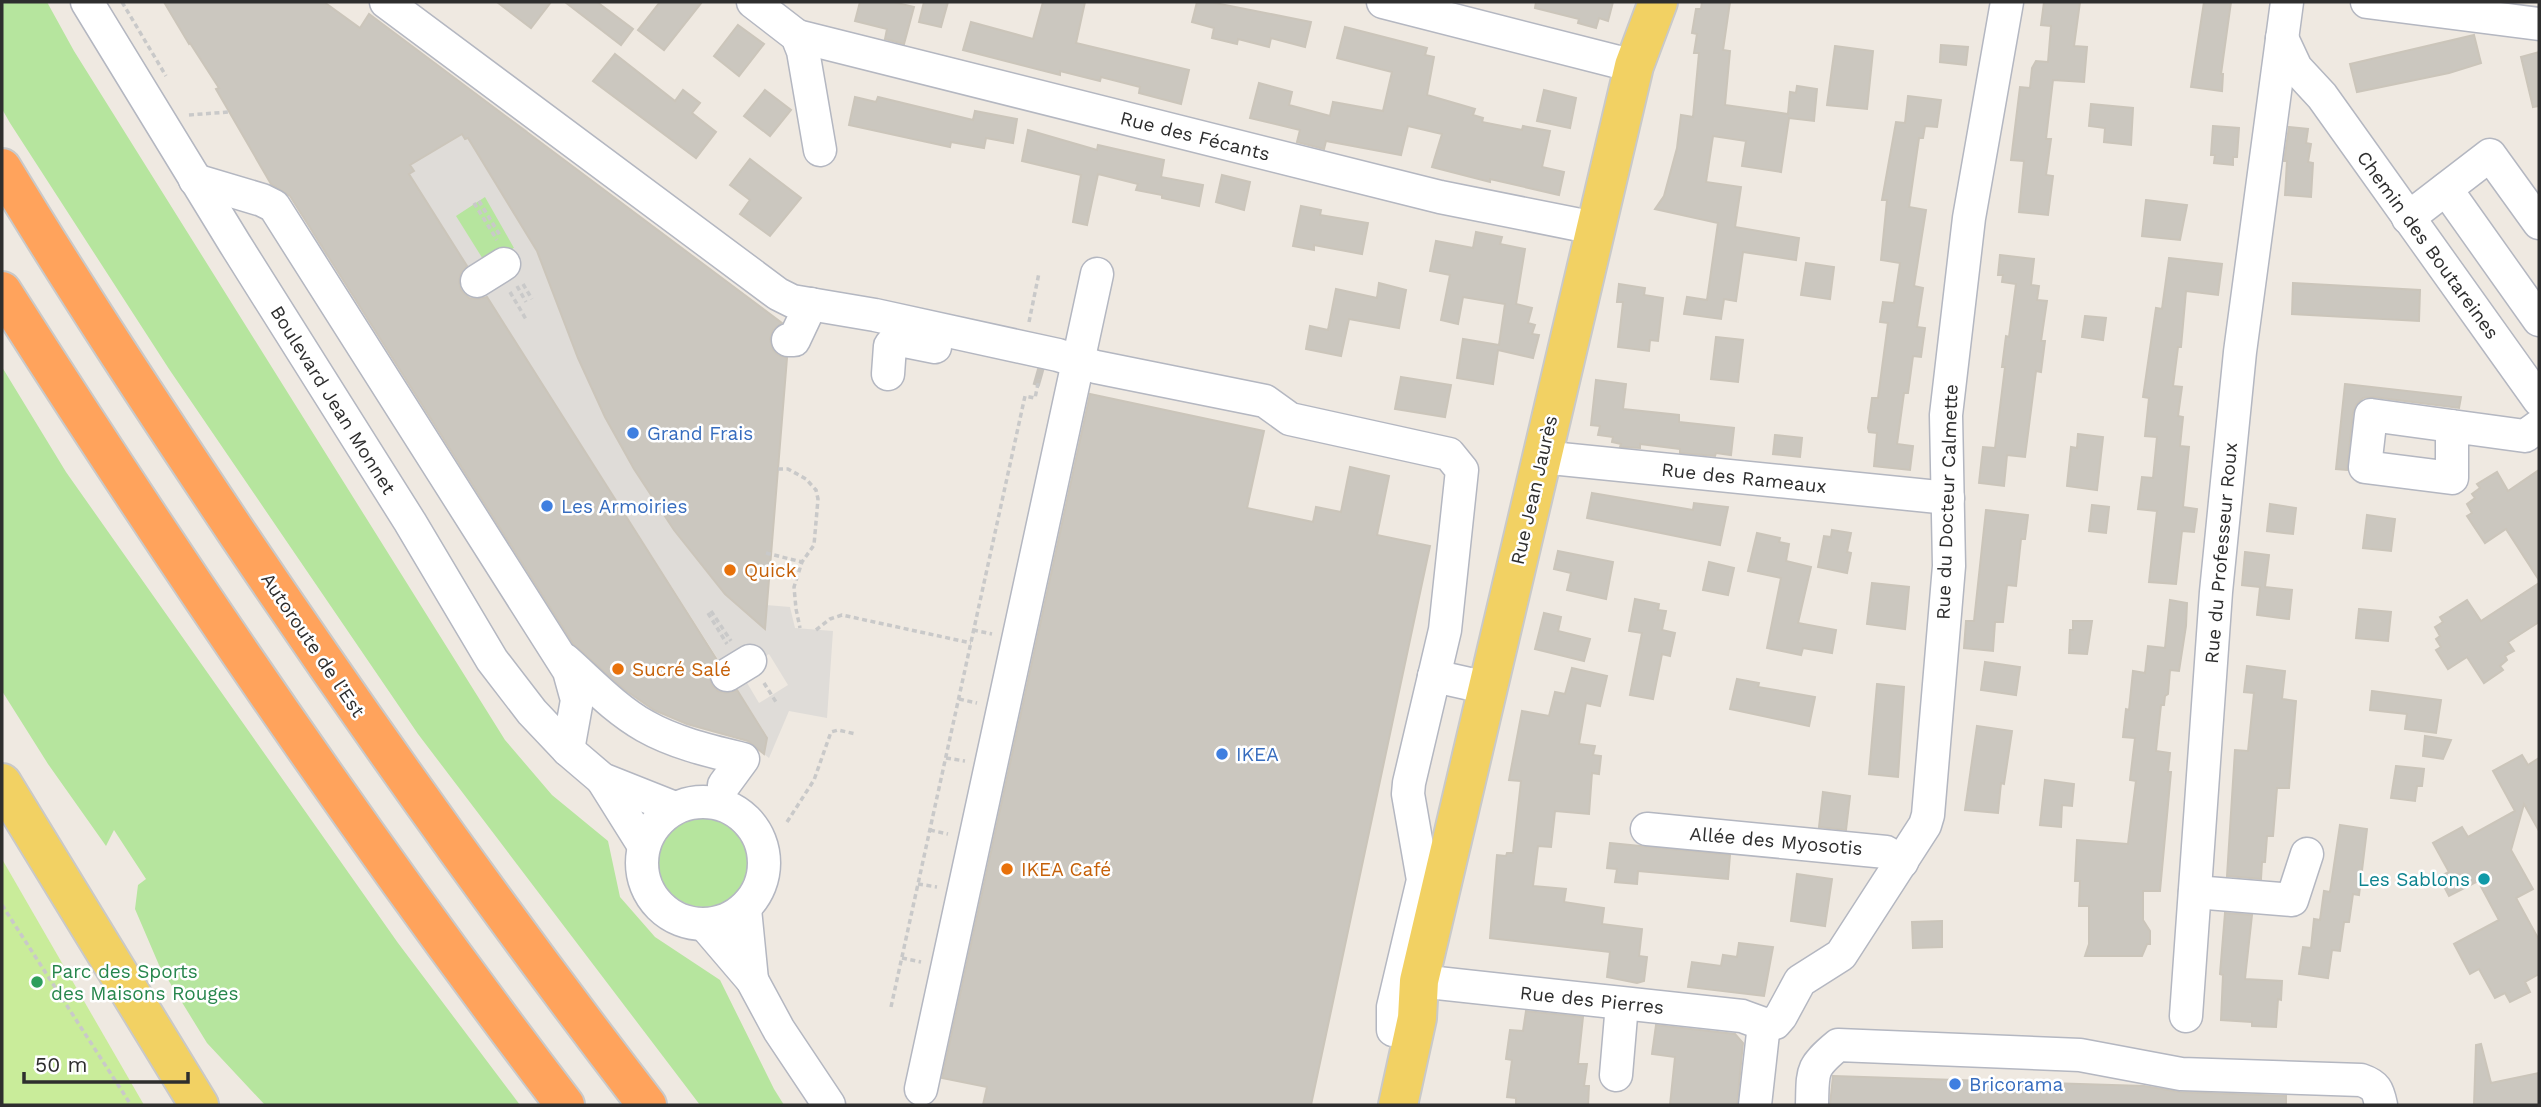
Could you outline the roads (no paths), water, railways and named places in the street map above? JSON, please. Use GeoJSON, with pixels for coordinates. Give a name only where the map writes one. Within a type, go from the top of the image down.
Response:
{"type":"FeatureCollection","features":[{"type":"Feature","properties":{"kind":"highway","name":"Autoroute de l’Est"},"geometry":{"type":"LineString","coordinates":[[2,168],[154,410],[383,748],[547,976],[647,1105]]}},
{"type":"Feature","properties":{"kind":"highway"},"geometry":{"type":"LineString","coordinates":[[2,291],[80,414],[281,712],[496,1014],[565,1105]]}},
{"type":"Feature","properties":{"kind":"main road","name":"Rue Jean Jaurès"},"geometry":{"type":"LineString","coordinates":[[1398,1105],[1417,1018],[1419,981],[1541,457],[1634,66],[1658,2]]}},
{"type":"Feature","properties":{"kind":"main road"},"geometry":{"type":"LineString","coordinates":[[2,783],[199,1105]]}},
{"type":"Feature","properties":{"kind":"main road","name":"Rue Jean Jaurès"},"geometry":{"type":"LineString","coordinates":[[1377,1105],[1393,1030],[1419,981]]}},
{"type":"Feature","properties":{"kind":"street","name":"Boulevard Jean Monnet"},"geometry":{"type":"LineString","coordinates":[[87,2],[195,180],[410,522],[492,660],[532,712],[568,750],[602,779],[644,846]]}},
{"type":"Feature","properties":{"kind":"street"},"geometry":{"type":"LineString","coordinates":[[386,2],[778,294],[792,301],[875,315],[1041,361]]}},
{"type":"Feature","properties":{"kind":"street"},"geometry":{"type":"LineString","coordinates":[[753,2],[797,36],[803,51],[820,150]]}},
{"type":"Feature","properties":{"kind":"street","name":"Rue du Docteur Calmette"},"geometry":{"type":"LineString","coordinates":[[1764,1024],[1774,1023],[1781,1016],[1806,975],[1841,955],[1925,825],[1928,815],[1949,566],[1946,415],[1969,218],[2007,2]]}},
{"type":"Feature","properties":{"kind":"street","name":"Rue du Professeur Roux"},"geometry":{"type":"LineString","coordinates":[[2186,1016],[2217,581],[2240,352],[2287,2]]}},
{"type":"Feature","properties":{"kind":"street","name":"Chemin des Boutareines"},"geometry":{"type":"LineString","coordinates":[[2287,2],[2307,71]]}},
{"type":"Feature","properties":{"kind":"street"},"geometry":{"type":"LineString","coordinates":[[2367,2],[2539,24]]}},
{"type":"Feature","properties":{"kind":"street"},"geometry":{"type":"LineString","coordinates":[[1402,4],[1634,66]]}},
{"type":"Feature","properties":{"kind":"street","name":"Rue des Fécants"},"geometry":{"type":"LineString","coordinates":[[797,36],[1440,197],[1595,228]]}},
{"type":"Feature","properties":{"kind":"street","name":"Chemin des Boutareines"},"geometry":{"type":"LineString","coordinates":[[2282,38],[2539,400]]}},
{"type":"Feature","properties":{"kind":"street"},"geometry":{"type":"LineString","coordinates":[[2274,92],[2307,71]]}},
{"type":"Feature","properties":{"kind":"street"},"geometry":{"type":"LineString","coordinates":[[2409,218],[2490,155],[2539,223]]}},
{"type":"Feature","properties":{"kind":"street"},"geometry":{"type":"LineString","coordinates":[[195,180],[274,206],[307,251],[569,671],[577,700],[568,750]]}},
{"type":"Feature","properties":{"kind":"street"},"geometry":{"type":"LineString","coordinates":[[2445,189],[2539,320]]}},
{"type":"Feature","properties":{"kind":"street"},"geometry":{"type":"LineString","coordinates":[[921,1089],[1097,274]]}},
{"type":"Feature","properties":{"kind":"street"},"geometry":{"type":"LineString","coordinates":[[788,340],[794,340],[811,304]]}},
{"type":"Feature","properties":{"kind":"street"},"geometry":{"type":"LineString","coordinates":[[888,374],[890,346],[894,341],[900,340],[1041,361],[1078,361],[1096,367],[1265,401],[1290,419],[1449,454],[1462,470],[1445,630],[1408,794],[1423,880],[1393,1007],[1393,1030]]}},
{"type":"Feature","properties":{"kind":"street"},"geometry":{"type":"LineString","coordinates":[[2452,426],[2525,436],[2539,426]]}},
{"type":"Feature","properties":{"kind":"street","name":"Rue des Rameaux"},"geometry":{"type":"LineString","coordinates":[[1541,457],[1948,498]]}},
{"type":"Feature","properties":{"kind":"street"},"geometry":{"type":"LineString","coordinates":[[559,655],[619,709],[646,726],[705,750],[743,759],[724,785]]}},
{"type":"Feature","properties":{"kind":"street"},"geometry":{"type":"LineString","coordinates":[[1434,676],[1488,688]]}},
{"type":"Feature","properties":{"kind":"street","name":"Boulevard Jean Monnet"},"geometry":{"type":"LineString","coordinates":[[602,779],[675,808]]}},
{"type":"Feature","properties":{"kind":"street"},"geometry":{"type":"LineString","coordinates":[[695,802],[716,803],[736,811],[749,821],[758,835],[764,854],[764,874],[757,893],[745,909],[733,917],[705,925],[686,923],[668,914],[655,901],[645,884],[642,865],[644,846],[661,818],[675,808],[695,802]]}},
{"type":"Feature","properties":{"kind":"street","name":"Allée des Myosotis"},"geometry":{"type":"LineString","coordinates":[[1647,829],[1886,852],[1902,862]]}},
{"type":"Feature","properties":{"kind":"street"},"geometry":{"type":"LineString","coordinates":[[2195,892],[2292,900],[2307,854]]}},
{"type":"Feature","properties":{"kind":"street"},"geometry":{"type":"LineString","coordinates":[[745,909],[752,980]]}},
{"type":"Feature","properties":{"kind":"street"},"geometry":{"type":"LineString","coordinates":[[705,925],[752,980],[785,1040],[829,1105]]}},
{"type":"Feature","properties":{"kind":"street","name":"Rue des Pierres"},"geometry":{"type":"LineString","coordinates":[[1419,981],[1742,1016],[1764,1024]]}},
{"type":"Feature","properties":{"kind":"street"},"geometry":{"type":"LineString","coordinates":[[1616,1075],[1622,1004]]}},
{"type":"Feature","properties":{"kind":"street"},"geometry":{"type":"LineString","coordinates":[[1755,1105],[1764,1024]]}},
{"type":"Feature","properties":{"kind":"street"},"geometry":{"type":"LineString","coordinates":[[1812,1105],[1813,1074],[1817,1062],[1838,1045],[1888,1045],[2080,1055],[2181,1074],[2361,1080],[2372,1083],[2378,1090],[2381,1105]]}},
{"type":"Feature","properties":{"kind":"tunnel"},"geometry":{"type":"LineString","coordinates":[[1037,369],[1044,371]]}},
{"type":"Feature","properties":{"kind":"place","name":"Grand Frais"},"geometry":{"type":"Point","coordinates":[633,433]}},
{"type":"Feature","properties":{"kind":"place","name":"Les Armoiries"},"geometry":{"type":"Point","coordinates":[547,506]}},
{"type":"Feature","properties":{"kind":"place","name":"Quick"},"geometry":{"type":"Point","coordinates":[730,570]}},
{"type":"Feature","properties":{"kind":"place","name":"Sucré Salé"},"geometry":{"type":"Point","coordinates":[618,669]}},
{"type":"Feature","properties":{"kind":"place","name":"IKEA"},"geometry":{"type":"Point","coordinates":[1222,754]}},
{"type":"Feature","properties":{"kind":"place","name":"IKEA Café"},"geometry":{"type":"Point","coordinates":[1007,869]}},
{"type":"Feature","properties":{"kind":"place","name":"Les Sablons"},"geometry":{"type":"Point","coordinates":[2484,879]}},
{"type":"Feature","properties":{"kind":"place","name":"Parc des Sports des Maisons Rouges"},"geometry":{"type":"Point","coordinates":[37,982]}},
{"type":"Feature","properties":{"kind":"place","name":"Bricorama"},"geometry":{"type":"Point","coordinates":[1955,1084]}}]}
